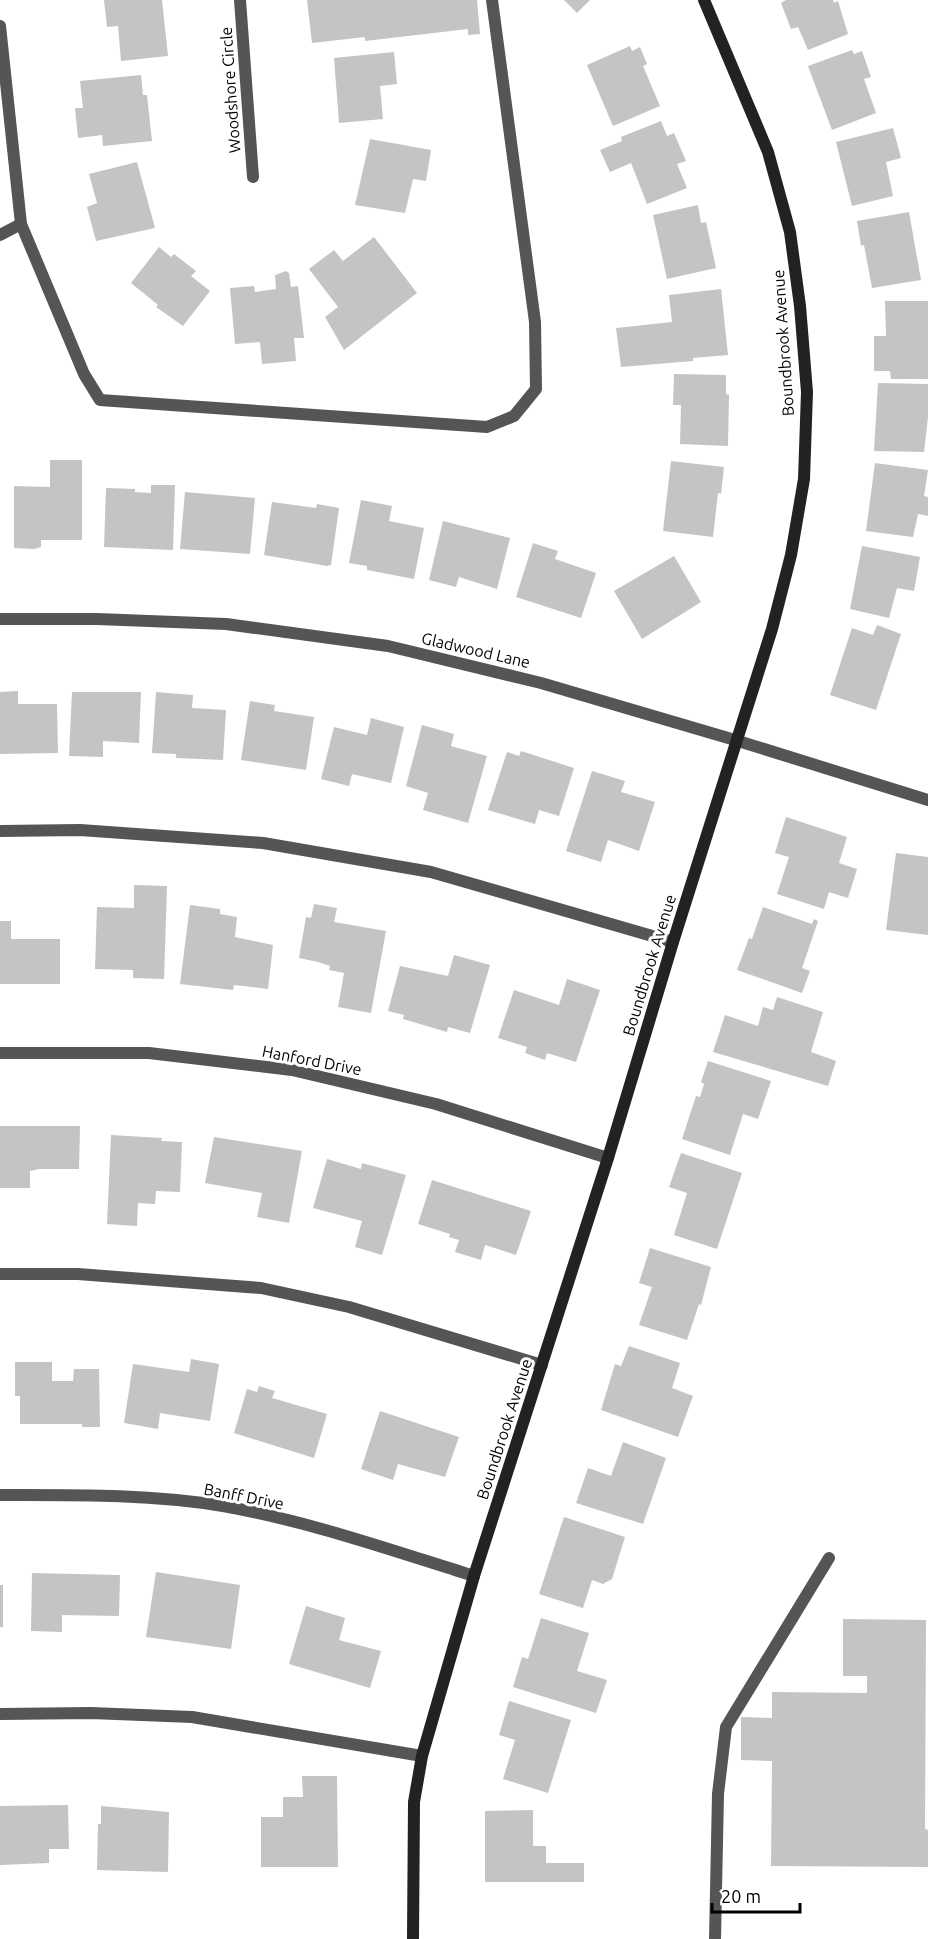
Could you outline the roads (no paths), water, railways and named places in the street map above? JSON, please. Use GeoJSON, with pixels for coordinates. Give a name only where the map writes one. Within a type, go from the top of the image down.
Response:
{"type":"FeatureCollection","features":[{"type":"Feature","properties":{"kind":"street","name":"Woodshore Circle"},"geometry":{"type":"LineString","coordinates":[[240,0],[253,177]]}},
{"type":"Feature","properties":{"kind":"street"},"geometry":{"type":"LineString","coordinates":[[0,26],[21,224],[84,374],[100,400],[487,427],[514,416],[536,389],[535,322],[492,0]]}},
{"type":"Feature","properties":{"kind":"street","name":"Boundbrook Avenue"},"geometry":{"type":"LineString","coordinates":[[413,1939],[414,1802],[422,1756],[474,1576],[608,1158],[735,740],[772,629],[791,555],[804,479],[807,392],[800,306],[790,232],[768,152],[704,0]]}},
{"type":"Feature","properties":{"kind":"street"},"geometry":{"type":"LineString","coordinates":[[0,235],[21,224]]}},
{"type":"Feature","properties":{"kind":"street","name":"Gladwood Lane"},"geometry":{"type":"LineString","coordinates":[[0,619],[97,619],[226,624],[388,646],[541,683],[928,800]]}},
{"type":"Feature","properties":{"kind":"street"},"geometry":{"type":"LineString","coordinates":[[0,831],[80,830],[263,843],[431,872],[673,942]]}},
{"type":"Feature","properties":{"kind":"street","name":"Hanford Drive"},"geometry":{"type":"LineString","coordinates":[[0,1053],[149,1053],[292,1070],[436,1104],[608,1158]]}},
{"type":"Feature","properties":{"kind":"street"},"geometry":{"type":"LineString","coordinates":[[0,1274],[78,1274],[261,1288],[349,1307],[542,1365]]}},
{"type":"Feature","properties":{"kind":"street","name":"Banff Drive"},"geometry":{"type":"LineString","coordinates":[[0,1495],[152,1498],[223,1506],[319,1528],[474,1576]]}},
{"type":"Feature","properties":{"kind":"street"},"geometry":{"type":"LineString","coordinates":[[715,1939],[718,1794],[726,1727],[829,1558]]}},
{"type":"Feature","properties":{"kind":"street"},"geometry":{"type":"LineString","coordinates":[[0,1714],[91,1713],[192,1717],[422,1756]]}}]}
